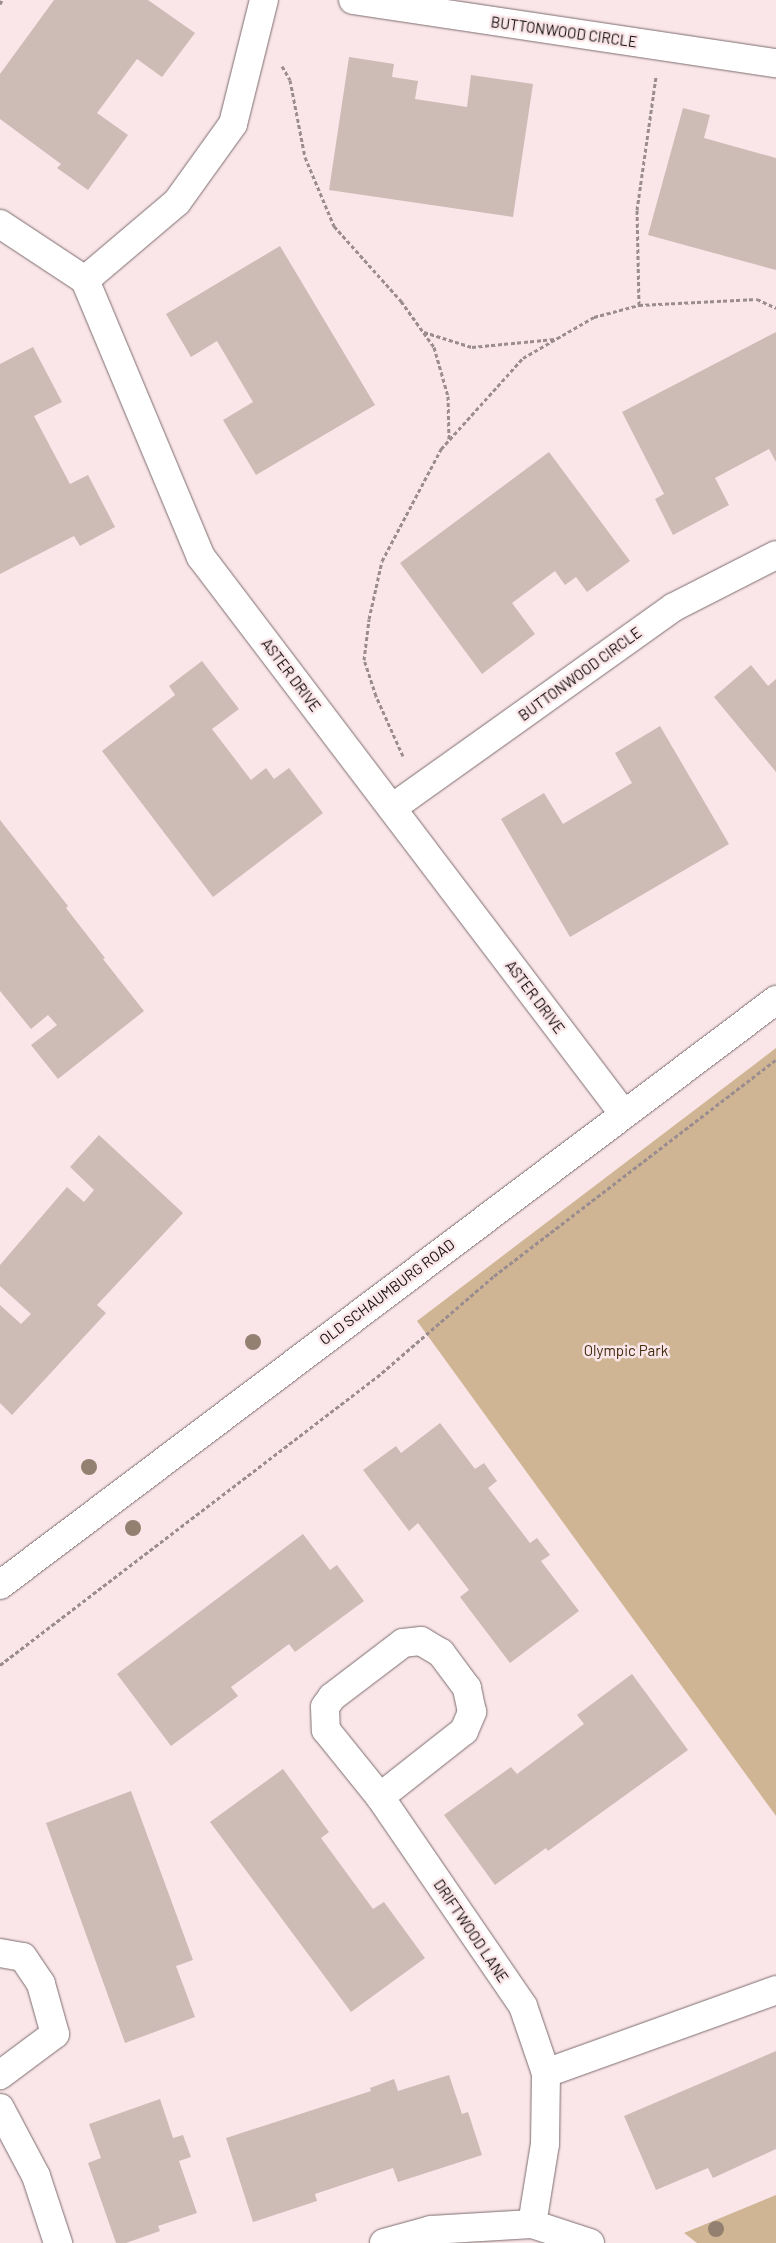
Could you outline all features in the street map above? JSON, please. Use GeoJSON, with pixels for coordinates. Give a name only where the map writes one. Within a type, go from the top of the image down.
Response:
{"type":"FeatureCollection","features":[{"type":"Feature","properties":{"kind":"street"},"geometry":{"type":"LineString","coordinates":[[0,224],[85,280],[177,202],[233,124],[264,0]]}},
{"type":"Feature","properties":{"kind":"street","name":"BUTTONWOOD CIRCLE"},"geometry":{"type":"LineString","coordinates":[[353,0],[776,63]]}},
{"type":"Feature","properties":{"kind":"street","name":"ASTER DRIVE"},"geometry":{"type":"LineString","coordinates":[[85,280],[201,557],[623,1113]]}},
{"type":"Feature","properties":{"kind":"street","name":"BUTTONWOOD CIRCLE"},"geometry":{"type":"LineString","coordinates":[[392,808],[674,607],[776,554]]}},
{"type":"Feature","properties":{"kind":"street","name":"OLD SCHAUMBURG ROAD"},"geometry":{"type":"LineString","coordinates":[[0,1585],[623,1113],[776,1000]]}},
{"type":"Feature","properties":{"kind":"street","name":"DRIFTWOOD LANE"},"geometry":{"type":"LineString","coordinates":[[380,1797],[464,1732],[472,1712],[467,1688],[462,1681],[441,1652],[421,1641],[403,1643],[332,1697],[325,1707],[326,1730],[380,1797],[523,2006],[546,2073],[545,2144],[532,2224]]}},
{"type":"Feature","properties":{"kind":"street"},"geometry":{"type":"LineString","coordinates":[[0,1953],[22,1957],[41,1984],[55,2034],[0,2075]]}},
{"type":"Feature","properties":{"kind":"street"},"geometry":{"type":"LineString","coordinates":[[546,2073],[776,1990]]}},
{"type":"Feature","properties":{"kind":"street"},"geometry":{"type":"LineString","coordinates":[[0,2108],[36,2176],[58,2243]]}},
{"type":"Feature","properties":{"kind":"street"},"geometry":{"type":"LineString","coordinates":[[384,2243],[431,2230],[532,2224],[590,2243]]}},
{"type":"Feature","properties":{"kind":"path"},"geometry":{"type":"LineString","coordinates":[[0,4],[2,0]]}},
{"type":"Feature","properties":{"kind":"path"},"geometry":{"type":"LineString","coordinates":[[639,305],[637,210],[646,132],[661,46]]}},
{"type":"Feature","properties":{"kind":"path"},"geometry":{"type":"LineString","coordinates":[[278,60],[290,80],[305,157],[334,226],[402,301],[434,347],[448,396],[449,440]]}},
{"type":"Feature","properties":{"kind":"path"},"geometry":{"type":"LineString","coordinates":[[403,756],[376,696],[364,660],[369,619],[382,561],[441,449],[524,358],[594,317],[639,305],[757,299],[776,308]]}},
{"type":"Feature","properties":{"kind":"path"},"geometry":{"type":"LineString","coordinates":[[424,332],[472,348],[557,339]]}},
{"type":"Feature","properties":{"kind":"path"},"geometry":{"type":"LineString","coordinates":[[0,1665],[377,1377],[494,1276],[776,1060]]}},
{"type":"Feature","properties":{"kind":"green space","name":"Olympic Park"},"geometry":{"type":"Polygon","coordinates":[[[776,1048],[776,1816],[417,1321],[776,1048]]]}},
{"type":"Feature","properties":{"kind":"green space"},"geometry":{"type":"Polygon","coordinates":[[[776,2195],[776,2243],[697,2243],[684,2233],[776,2195]]]}},
{"type":"Feature","properties":{"kind":"building"},"geometry":{"type":"Polygon","coordinates":[[[54,0],[148,0],[195,33],[162,77],[137,59],[97,113],[128,135],[88,190],[57,168],[61,164],[0,119],[0,74],[54,0]]]}},
{"type":"Feature","properties":{"kind":"building"},"geometry":{"type":"Polygon","coordinates":[[[349,57],[394,64],[392,77],[418,81],[415,99],[467,107],[471,75],[533,84],[513,217],[329,190],[349,57]]]}},
{"type":"Feature","properties":{"kind":"building"},"geometry":{"type":"Polygon","coordinates":[[[683,108],[710,115],[704,138],[776,158],[776,270],[648,235],[683,108]]]}},
{"type":"Feature","properties":{"kind":"building"},"geometry":{"type":"Polygon","coordinates":[[[280,246],[375,405],[256,475],[223,420],[253,402],[217,341],[191,357],[166,314],[280,246]]]}},
{"type":"Feature","properties":{"kind":"building"},"geometry":{"type":"Polygon","coordinates":[[[776,332],[776,462],[769,449],[715,478],[729,505],[673,535],[655,499],[664,494],[622,412],[776,332]]]}},
{"type":"Feature","properties":{"kind":"building"},"geometry":{"type":"Polygon","coordinates":[[[33,347],[62,402],[34,416],[70,484],[88,475],[115,527],[80,546],[74,536],[0,574],[0,364],[33,347]]]}},
{"type":"Feature","properties":{"kind":"building"},"geometry":{"type":"Polygon","coordinates":[[[549,452],[630,561],[587,592],[576,577],[565,585],[555,571],[512,603],[535,634],[482,674],[400,563],[549,452]]]}},
{"type":"Feature","properties":{"kind":"building"},"geometry":{"type":"Polygon","coordinates":[[[202,661],[239,709],[212,729],[251,780],[266,768],[274,779],[289,768],[323,813],[213,897],[102,751],[175,695],[169,686],[202,661]]]}},
{"type":"Feature","properties":{"kind":"building"},"geometry":{"type":"Polygon","coordinates":[[[751,665],[768,686],[776,679],[776,772],[714,697],[751,665]]]}},
{"type":"Feature","properties":{"kind":"building"},"geometry":{"type":"Polygon","coordinates":[[[660,726],[729,844],[570,937],[501,819],[544,793],[563,824],[632,783],[615,753],[660,726]]]}},
{"type":"Feature","properties":{"kind":"building"},"geometry":{"type":"Polygon","coordinates":[[[0,820],[68,906],[66,908],[144,1011],[58,1079],[31,1045],[57,1025],[48,1015],[31,1029],[0,991],[0,820]]]}},
{"type":"Feature","properties":{"kind":"building"},"geometry":{"type":"Polygon","coordinates":[[[99,1135],[183,1213],[97,1305],[106,1313],[12,1415],[0,1403],[0,1305],[21,1324],[31,1314],[0,1286],[0,1265],[67,1187],[84,1202],[94,1190],[70,1167],[99,1135]]]}},
{"type":"Feature","properties":{"kind":"building"},"geometry":{"type":"Polygon","coordinates":[[[440,1423],[475,1469],[484,1463],[497,1481],[488,1488],[530,1543],[537,1538],[550,1555],[541,1561],[579,1611],[510,1663],[460,1597],[469,1590],[418,1523],[409,1531],[363,1470],[396,1446],[401,1453],[440,1423]]]}},
{"type":"Feature","properties":{"kind":"building"},"geometry":{"type":"Polygon","coordinates":[[[303,1534],[330,1570],[337,1565],[364,1601],[295,1652],[289,1644],[231,1687],[238,1696],[171,1746],[117,1674],[303,1534]]]}},
{"type":"Feature","properties":{"kind":"building"},"geometry":{"type":"Polygon","coordinates":[[[632,1674],[688,1750],[548,1851],[546,1848],[495,1885],[444,1815],[511,1767],[517,1774],[584,1724],[577,1715],[632,1674]]]}},
{"type":"Feature","properties":{"kind":"building"},"geometry":{"type":"Polygon","coordinates":[[[283,1769],[329,1832],[321,1838],[373,1909],[384,1902],[425,1958],[351,2012],[210,1822],[283,1769]]]}},
{"type":"Feature","properties":{"kind":"building"},"geometry":{"type":"Polygon","coordinates":[[[131,1791],[193,1960],[176,1966],[195,2017],[125,2043],[46,1823],[131,1791]]]}},
{"type":"Feature","properties":{"kind":"building"},"geometry":{"type":"Polygon","coordinates":[[[776,2051],[776,2149],[713,2178],[708,2168],[656,2190],[624,2116],[776,2051]]]}},
{"type":"Feature","properties":{"kind":"building"},"geometry":{"type":"Polygon","coordinates":[[[449,2075],[462,2114],[468,2112],[482,2155],[398,2182],[393,2168],[315,2194],[317,2201],[253,2222],[226,2138],[371,2091],[370,2088],[394,2079],[398,2091],[449,2075]]]}},
{"type":"Feature","properties":{"kind":"building"},"geometry":{"type":"Polygon","coordinates":[[[160,2099],[173,2138],[183,2135],[191,2157],[179,2161],[197,2213],[158,2226],[160,2231],[126,2243],[116,2243],[88,2163],[101,2158],[89,2124],[160,2099]]]}}]}
